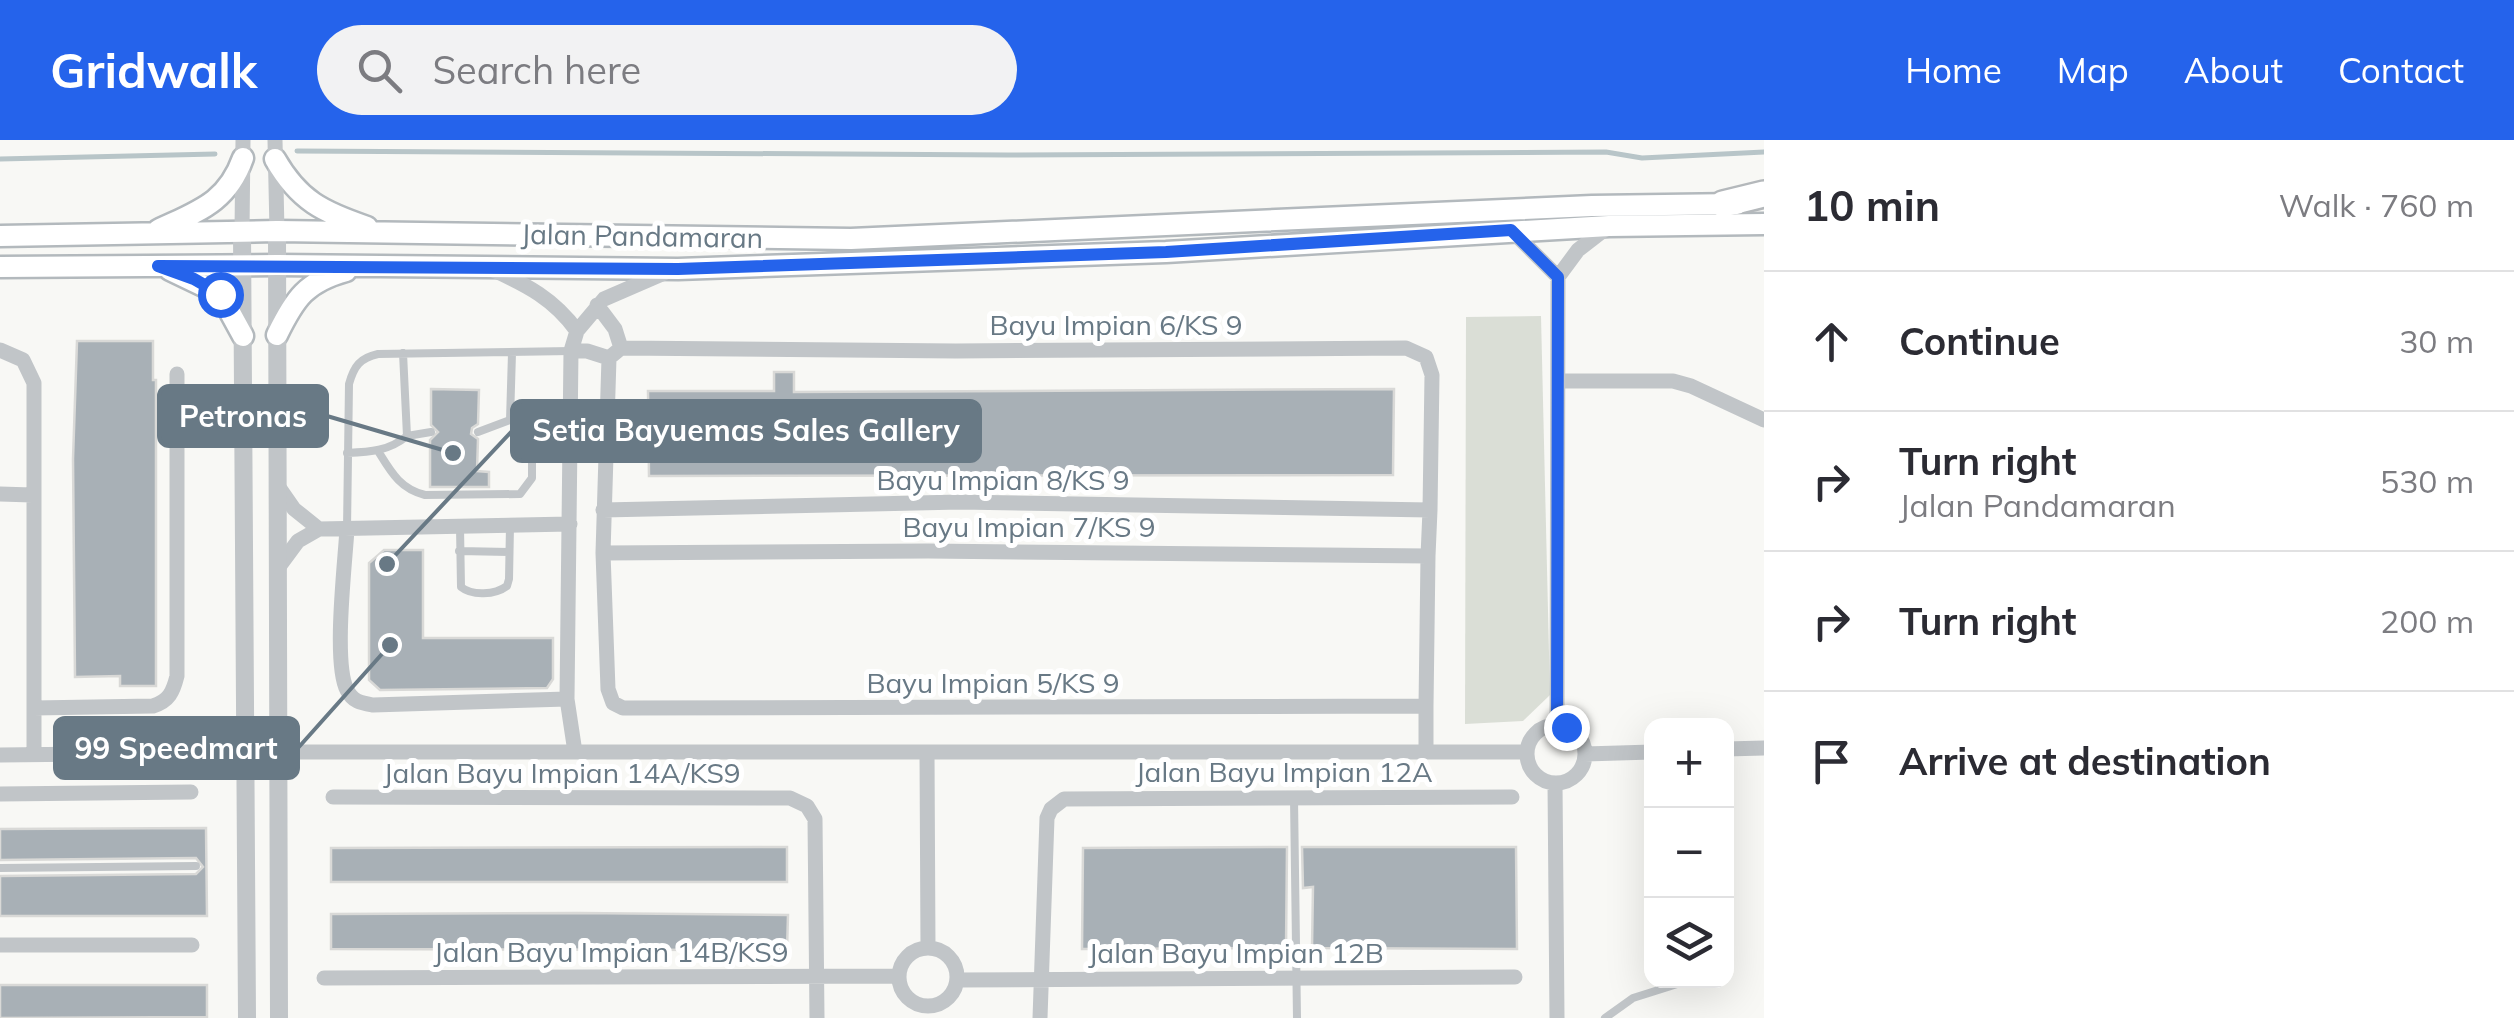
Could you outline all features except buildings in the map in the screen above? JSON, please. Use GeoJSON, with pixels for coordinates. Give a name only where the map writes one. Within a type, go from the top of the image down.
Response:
{"type":"FeatureCollection","features":[{"type":"Feature","properties":{"kind":"highway"},"geometry":{"type":"LineString","coordinates":[[1723,204],[1764,194]]}},
{"type":"Feature","properties":{"kind":"main road"},"geometry":{"type":"LineString","coordinates":[[152,233],[223,195],[235,180],[243,149]]}},
{"type":"Feature","properties":{"kind":"main road"},"geometry":{"type":"LineString","coordinates":[[275,150],[288,181],[327,213],[385,233]]}},
{"type":"Feature","properties":{"kind":"main road","name":"Jalan Pandamaran"},"geometry":{"type":"LineString","coordinates":[[0,236],[277,231],[851,238],[1572,207],[1764,204]]}},
{"type":"Feature","properties":{"kind":"main road","name":"Jalan Pandamaran"},"geometry":{"type":"LineString","coordinates":[[0,267],[678,269],[1166,252],[1511,230],[1764,224]]}},
{"type":"Feature","properties":{"kind":"main road"},"geometry":{"type":"LineString","coordinates":[[158,266],[220,294],[243,336]]}},
{"type":"Feature","properties":{"kind":"main road"},"geometry":{"type":"LineString","coordinates":[[278,335],[303,290],[327,276],[368,266]]}},
{"type":"Feature","properties":{"kind":"street"},"geometry":{"type":"LineString","coordinates":[[243,149],[247,1018]]}},
{"type":"Feature","properties":{"kind":"street"},"geometry":{"type":"LineString","coordinates":[[275,150],[279,1018]]}},
{"type":"Feature","properties":{"kind":"street"},"geometry":{"type":"LineString","coordinates":[[1557,725],[1558,277],[1578,250],[1609,226]]}},
{"type":"Feature","properties":{"kind":"street"},"geometry":{"type":"LineString","coordinates":[[1511,230],[1558,277]]}},
{"type":"Feature","properties":{"kind":"street"},"geometry":{"type":"LineString","coordinates":[[489,268],[544,294],[562,310],[577,332]]}},
{"type":"Feature","properties":{"kind":"street"},"geometry":{"type":"LineString","coordinates":[[575,752],[566,699],[570,351],[577,332],[597,305],[626,287],[678,269]]}},
{"type":"Feature","properties":{"kind":"street"},"geometry":{"type":"LineString","coordinates":[[597,305],[615,330],[603,553]]}},
{"type":"Feature","properties":{"kind":"street"},"geometry":{"type":"LineString","coordinates":[[0,350],[24,360],[34,384],[34,755]]}},
{"type":"Feature","properties":{"kind":"street","name":"Bayu Impian 6/KS 9"},"geometry":{"type":"LineString","coordinates":[[570,351],[1416,350],[1426,357],[1432,375],[1428,556]]}},
{"type":"Feature","properties":{"kind":"street"},"geometry":{"type":"LineString","coordinates":[[34,708],[153,706],[164,702],[173,692],[177,676],[177,374]]}},
{"type":"Feature","properties":{"kind":"street"},"geometry":{"type":"LineString","coordinates":[[1560,381],[1673,382],[1691,386],[1764,420]]}},
{"type":"Feature","properties":{"kind":"street"},"geometry":{"type":"LineString","coordinates":[[278,486],[294,508],[319,529]]}},
{"type":"Feature","properties":{"kind":"street"},"geometry":{"type":"LineString","coordinates":[[0,494],[32,495]]}},
{"type":"Feature","properties":{"kind":"street","name":"Bayu Impian 8/KS 9"},"geometry":{"type":"LineString","coordinates":[[603,510],[960,502],[1430,510]]}},
{"type":"Feature","properties":{"kind":"street"},"geometry":{"type":"LineString","coordinates":[[278,568],[298,541],[319,529],[570,524]]}},
{"type":"Feature","properties":{"kind":"street"},"geometry":{"type":"LineString","coordinates":[[347,529],[341,658],[348,693],[356,702],[373,705],[566,699]]}},
{"type":"Feature","properties":{"kind":"street","name":"Bayu Impian 7/KS 9"},"geometry":{"type":"LineString","coordinates":[[603,553],[947,551],[1428,556]]}},
{"type":"Feature","properties":{"kind":"street","name":"Bayu Impian 5/KS 9"},"geometry":{"type":"LineString","coordinates":[[603,553],[608,689],[614,703],[634,710],[1426,706]]}},
{"type":"Feature","properties":{"kind":"street"},"geometry":{"type":"LineString","coordinates":[[1426,752],[1428,556]]}},
{"type":"Feature","properties":{"kind":"street"},"geometry":{"type":"LineString","coordinates":[[1557,725],[1574,731],[1586,754],[1573,778],[1555,783],[1546,782],[1531,770],[1527,752],[1533,736],[1557,725]]}},
{"type":"Feature","properties":{"kind":"street"},"geometry":{"type":"LineString","coordinates":[[1734,749],[1764,748]]}},
{"type":"Feature","properties":{"kind":"street"},"geometry":{"type":"LineString","coordinates":[[927,752],[928,947]]}},
{"type":"Feature","properties":{"kind":"street"},"geometry":{"type":"LineString","coordinates":[[0,755],[1527,752]]}},
{"type":"Feature","properties":{"kind":"street"},"geometry":{"type":"LineString","coordinates":[[1586,754],[1644,752]]}},
{"type":"Feature","properties":{"kind":"street"},"geometry":{"type":"LineString","coordinates":[[1555,783],[1557,1018]]}},
{"type":"Feature","properties":{"kind":"street"},"geometry":{"type":"LineString","coordinates":[[0,794],[191,792]]}},
{"type":"Feature","properties":{"kind":"street","name":"Jalan Bayu Impian 14A/KS9"},"geometry":{"type":"LineString","coordinates":[[333,797],[790,798],[807,806],[816,819],[817,977]]}},
{"type":"Feature","properties":{"kind":"street","name":"Jalan Bayu Impian 12A"},"geometry":{"type":"LineString","coordinates":[[1040,980],[1048,818],[1056,804],[1077,797],[1512,798]]}},
{"type":"Feature","properties":{"kind":"street"},"geometry":{"type":"LineString","coordinates":[[0,946],[192,945]]}},
{"type":"Feature","properties":{"kind":"street"},"geometry":{"type":"LineString","coordinates":[[928,947],[950,958],[957,980],[947,999],[926,1006],[906,996],[898,976],[905,958],[928,947]]}},
{"type":"Feature","properties":{"kind":"street","name":"Jalan Bayu Impian 14B/KS9"},"geometry":{"type":"LineString","coordinates":[[324,978],[898,976]]}},
{"type":"Feature","properties":{"kind":"street"},"geometry":{"type":"LineString","coordinates":[[817,977],[817,1018]]}},
{"type":"Feature","properties":{"kind":"street","name":"Jalan Bayu Impian 12B"},"geometry":{"type":"LineString","coordinates":[[957,980],[1515,977]]}},
{"type":"Feature","properties":{"kind":"street"},"geometry":{"type":"LineString","coordinates":[[1040,980],[1040,1018]]}},
{"type":"Feature","properties":{"kind":"lane"},"geometry":{"type":"LineString","coordinates":[[347,529],[348,384],[356,364],[366,357],[403,354],[570,351]]}},
{"type":"Feature","properties":{"kind":"lane"},"geometry":{"type":"LineString","coordinates":[[403,354],[407,436]]}},
{"type":"Feature","properties":{"kind":"lane"},"geometry":{"type":"LineString","coordinates":[[510,420],[512,354]]}},
{"type":"Feature","properties":{"kind":"lane"},"geometry":{"type":"LineString","coordinates":[[478,432],[510,420],[570,420]]}},
{"type":"Feature","properties":{"kind":"lane"},"geometry":{"type":"LineString","coordinates":[[378,452],[411,492],[520,494],[532,478],[532,420]]}},
{"type":"Feature","properties":{"kind":"lane"},"geometry":{"type":"LineString","coordinates":[[347,453],[378,452],[407,436],[430,432]]}},
{"type":"Feature","properties":{"kind":"lane"},"geometry":{"type":"LineString","coordinates":[[460,527],[460,582],[464,590],[496,592],[506,586],[510,526]]}},
{"type":"Feature","properties":{"kind":"lane"},"geometry":{"type":"LineString","coordinates":[[459,551],[509,552]]}},
{"type":"Feature","properties":{"kind":"lane"},"geometry":{"type":"LineString","coordinates":[[1294,797],[1297,1018]]}},
{"type":"Feature","properties":{"kind":"lane"},"geometry":{"type":"LineString","coordinates":[[0,868],[196,866]]}},
{"type":"Feature","properties":{"kind":"lane"},"geometry":{"type":"LineString","coordinates":[[1605,1018],[1633,998],[1665,988]]}},
{"type":"Feature","properties":{"kind":"shaded area"},"geometry":{"type":"Polygon","coordinates":[[[1541,316],[1550,695],[1523,721],[1465,724],[1466,317],[1541,316]]]}},
{"type":"Feature","properties":{"kind":"waterway"},"geometry":{"type":"LineString","coordinates":[[297,151],[1008,155],[1606,152],[1642,158],[1764,152]]}},
{"type":"Feature","properties":{"kind":"waterway"},"geometry":{"type":"LineString","coordinates":[[0,159],[215,154]]}},
{"type":"Feature","properties":{"kind":"place","name":"Petronas"},"geometry":{"type":"Point","coordinates":[453,453]}},
{"type":"Feature","properties":{"kind":"place","name":"Setia Bayuemas Sales Gallery"},"geometry":{"type":"Point","coordinates":[387,564]}},
{"type":"Feature","properties":{"kind":"place","name":"99 Speedmart"},"geometry":{"type":"Point","coordinates":[390,645]}},
{"type":"Feature","properties":{"kind":"route"},"geometry":{"type":"LineString","coordinates":[[220,294],[158,266],[678,269],[1166,252],[1511,230],[1558,277],[1557,725],[1566,727]]}}]}
